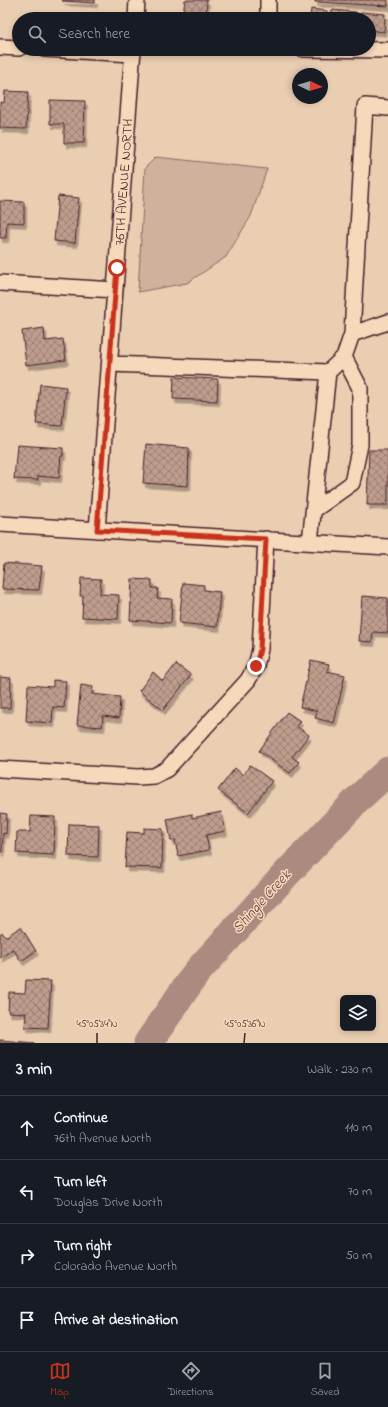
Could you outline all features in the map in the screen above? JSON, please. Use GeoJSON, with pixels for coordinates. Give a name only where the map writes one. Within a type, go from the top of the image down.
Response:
{"type":"FeatureCollection","features":[{"type":"Feature","properties":{"kind":"street"},"geometry":{"type":"LineString","coordinates":[[136,12],[137,0]]}},
{"type":"Feature","properties":{"kind":"street"},"geometry":{"type":"LineString","coordinates":[[268,0],[268,12]]}},
{"type":"Feature","properties":{"kind":"street"},"geometry":{"type":"LineString","coordinates":[[0,47],[12,48]]}},
{"type":"Feature","properties":{"kind":"street"},"geometry":{"type":"LineString","coordinates":[[376,50],[388,50]]}},
{"type":"Feature","properties":{"kind":"street","name":"76TH AVENUE NORTH"},"geometry":{"type":"LineString","coordinates":[[97,530],[133,56]]}},
{"type":"Feature","properties":{"kind":"street"},"geometry":{"type":"LineString","coordinates":[[310,542],[328,372],[344,357],[352,334],[365,106],[388,108]]}},
{"type":"Feature","properties":{"kind":"street"},"geometry":{"type":"LineString","coordinates":[[0,284],[116,290]]}},
{"type":"Feature","properties":{"kind":"street"},"geometry":{"type":"LineString","coordinates":[[352,334],[388,322]]}},
{"type":"Feature","properties":{"kind":"street"},"geometry":{"type":"LineString","coordinates":[[314,510],[352,483],[360,445],[360,388],[344,357]]}},
{"type":"Feature","properties":{"kind":"street"},"geometry":{"type":"LineString","coordinates":[[110,364],[328,372]]}},
{"type":"Feature","properties":{"kind":"street"},"geometry":{"type":"LineString","coordinates":[[0,524],[388,547]]}},
{"type":"Feature","properties":{"kind":"street"},"geometry":{"type":"LineString","coordinates":[[0,769],[138,777],[154,776],[167,769],[248,680],[256,666],[260,649],[266,539]]}},
{"type":"Feature","properties":{"kind":"shaded area"},"geometry":{"type":"Polygon","coordinates":[[[156,157],[267,169],[251,216],[226,257],[187,283],[138,292],[145,168],[156,157]]]}},
{"type":"Feature","properties":{"kind":"building"},"geometry":{"type":"Polygon","coordinates":[[[95,0],[95,3],[62,1],[95,0]]]}},
{"type":"Feature","properties":{"kind":"building"},"geometry":{"type":"Polygon","coordinates":[[[185,0],[207,0],[206,12],[183,12],[185,0]]]}},
{"type":"Feature","properties":{"kind":"building"},"geometry":{"type":"Polygon","coordinates":[[[315,0],[388,0],[388,6],[315,2],[315,0]]]}},
{"type":"Feature","properties":{"kind":"building"},"geometry":{"type":"Polygon","coordinates":[[[311,9],[327,11],[327,12],[311,12],[311,9]]]}},
{"type":"Feature","properties":{"kind":"building"},"geometry":{"type":"Polygon","coordinates":[[[332,10],[356,12],[332,12],[332,10]]]}},
{"type":"Feature","properties":{"kind":"building"},"geometry":{"type":"Polygon","coordinates":[[[376,13],[385,14],[384,32],[376,31],[376,13]]]}},
{"type":"Feature","properties":{"kind":"building"},"geometry":{"type":"Polygon","coordinates":[[[5,91],[28,92],[26,129],[0,128],[0,102],[4,103],[5,91]]]}},
{"type":"Feature","properties":{"kind":"building"},"geometry":{"type":"Polygon","coordinates":[[[50,100],[85,101],[84,143],[64,143],[64,124],[50,124],[50,100]]]}},
{"type":"Feature","properties":{"kind":"building"},"geometry":{"type":"Polygon","coordinates":[[[58,196],[79,198],[75,243],[54,241],[58,196]]]}},
{"type":"Feature","properties":{"kind":"building"},"geometry":{"type":"Polygon","coordinates":[[[0,201],[24,202],[24,223],[7,222],[6,238],[0,238],[0,201]]]}},
{"type":"Feature","properties":{"kind":"building"},"geometry":{"type":"Polygon","coordinates":[[[44,328],[45,341],[63,339],[66,360],[26,365],[22,331],[44,328]]]}},
{"type":"Feature","properties":{"kind":"building"},"geometry":{"type":"Polygon","coordinates":[[[174,377],[218,379],[217,401],[173,399],[174,377]]]}},
{"type":"Feature","properties":{"kind":"building"},"geometry":{"type":"Polygon","coordinates":[[[40,384],[66,387],[62,426],[36,424],[40,384]]]}},
{"type":"Feature","properties":{"kind":"building"},"geometry":{"type":"Polygon","coordinates":[[[146,444],[189,448],[188,486],[143,483],[146,444]]]}},
{"type":"Feature","properties":{"kind":"building"},"geometry":{"type":"Polygon","coordinates":[[[17,445],[63,448],[59,478],[38,476],[38,480],[14,479],[17,445]]]}},
{"type":"Feature","properties":{"kind":"building"},"geometry":{"type":"Polygon","coordinates":[[[369,450],[388,450],[388,505],[367,505],[369,450]]]}},
{"type":"Feature","properties":{"kind":"building"},"geometry":{"type":"Polygon","coordinates":[[[4,563],[42,566],[39,590],[2,589],[4,563]]]}},
{"type":"Feature","properties":{"kind":"building"},"geometry":{"type":"Polygon","coordinates":[[[81,578],[101,579],[100,594],[119,595],[118,619],[82,617],[83,596],[80,596],[81,578]]]}},
{"type":"Feature","properties":{"kind":"building"},"geometry":{"type":"Polygon","coordinates":[[[132,579],[152,580],[152,588],[158,588],[157,598],[172,599],[171,623],[130,620],[132,579]]]}},
{"type":"Feature","properties":{"kind":"building"},"geometry":{"type":"Polygon","coordinates":[[[183,583],[204,585],[204,590],[220,592],[217,627],[179,623],[183,583]]]}},
{"type":"Feature","properties":{"kind":"building"},"geometry":{"type":"Polygon","coordinates":[[[362,596],[388,598],[388,633],[373,632],[372,642],[359,641],[362,596]]]}},
{"type":"Feature","properties":{"kind":"building"},"geometry":{"type":"Polygon","coordinates":[[[311,660],[329,664],[327,671],[345,675],[334,723],[315,718],[317,711],[300,707],[311,660]]]}},
{"type":"Feature","properties":{"kind":"building"},"geometry":{"type":"Polygon","coordinates":[[[176,664],[191,675],[163,710],[139,691],[153,672],[163,681],[176,664]]]}},
{"type":"Feature","properties":{"kind":"building"},"geometry":{"type":"Polygon","coordinates":[[[0,677],[11,678],[10,708],[0,708],[0,677]]]}},
{"type":"Feature","properties":{"kind":"building"},"geometry":{"type":"Polygon","coordinates":[[[53,680],[66,681],[64,708],[53,707],[52,723],[26,721],[28,685],[53,687],[53,680]]]}},
{"type":"Feature","properties":{"kind":"building"},"geometry":{"type":"Polygon","coordinates":[[[81,685],[93,687],[92,694],[120,697],[119,718],[103,716],[102,727],[77,725],[81,685]]]}},
{"type":"Feature","properties":{"kind":"building"},"geometry":{"type":"Polygon","coordinates":[[[287,712],[300,721],[296,726],[309,735],[292,757],[299,762],[290,773],[259,751],[287,712]]]}},
{"type":"Feature","properties":{"kind":"building"},"geometry":{"type":"Polygon","coordinates":[[[250,765],[272,781],[248,813],[218,790],[235,768],[243,775],[250,765]]]}},
{"type":"Feature","properties":{"kind":"building"},"geometry":{"type":"Polygon","coordinates":[[[221,812],[225,831],[206,835],[209,850],[178,856],[175,840],[171,841],[167,819],[192,814],[192,818],[221,812]]]}},
{"type":"Feature","properties":{"kind":"building"},"geometry":{"type":"Polygon","coordinates":[[[0,813],[7,814],[6,834],[3,833],[2,852],[0,852],[0,813]]]}},
{"type":"Feature","properties":{"kind":"building"},"geometry":{"type":"Polygon","coordinates":[[[31,816],[55,817],[54,855],[16,853],[17,832],[30,832],[31,816]]]}},
{"type":"Feature","properties":{"kind":"building"},"geometry":{"type":"Polygon","coordinates":[[[69,824],[99,825],[98,857],[68,856],[69,824]]]}},
{"type":"Feature","properties":{"kind":"building"},"geometry":{"type":"Polygon","coordinates":[[[144,828],[163,829],[162,868],[125,867],[127,832],[144,833],[144,828]]]}},
{"type":"Feature","properties":{"kind":"building"},"geometry":{"type":"Polygon","coordinates":[[[21,927],[36,951],[21,961],[13,949],[0,958],[0,934],[2,932],[5,937],[21,927]]]}},
{"type":"Feature","properties":{"kind":"building"},"geometry":{"type":"Polygon","coordinates":[[[26,980],[51,981],[48,1028],[25,1027],[26,1013],[8,1012],[9,992],[25,993],[26,980]]]}},
{"type":"Feature","properties":{"kind":"building"},"geometry":{"type":"Polygon","coordinates":[[[0,1040],[35,1043],[0,1043],[0,1040]]]}},
{"type":"Feature","properties":{"kind":"waterway","name":"Shingle Creek"},"geometry":{"type":"LineString","coordinates":[[148,1043],[196,973],[288,872],[359,798],[388,771]]}},
{"type":"Feature","properties":{"kind":"route"},"geometry":{"type":"LineString","coordinates":[[117,268],[97,530],[266,539],[260,649],[256,666]]}}]}
